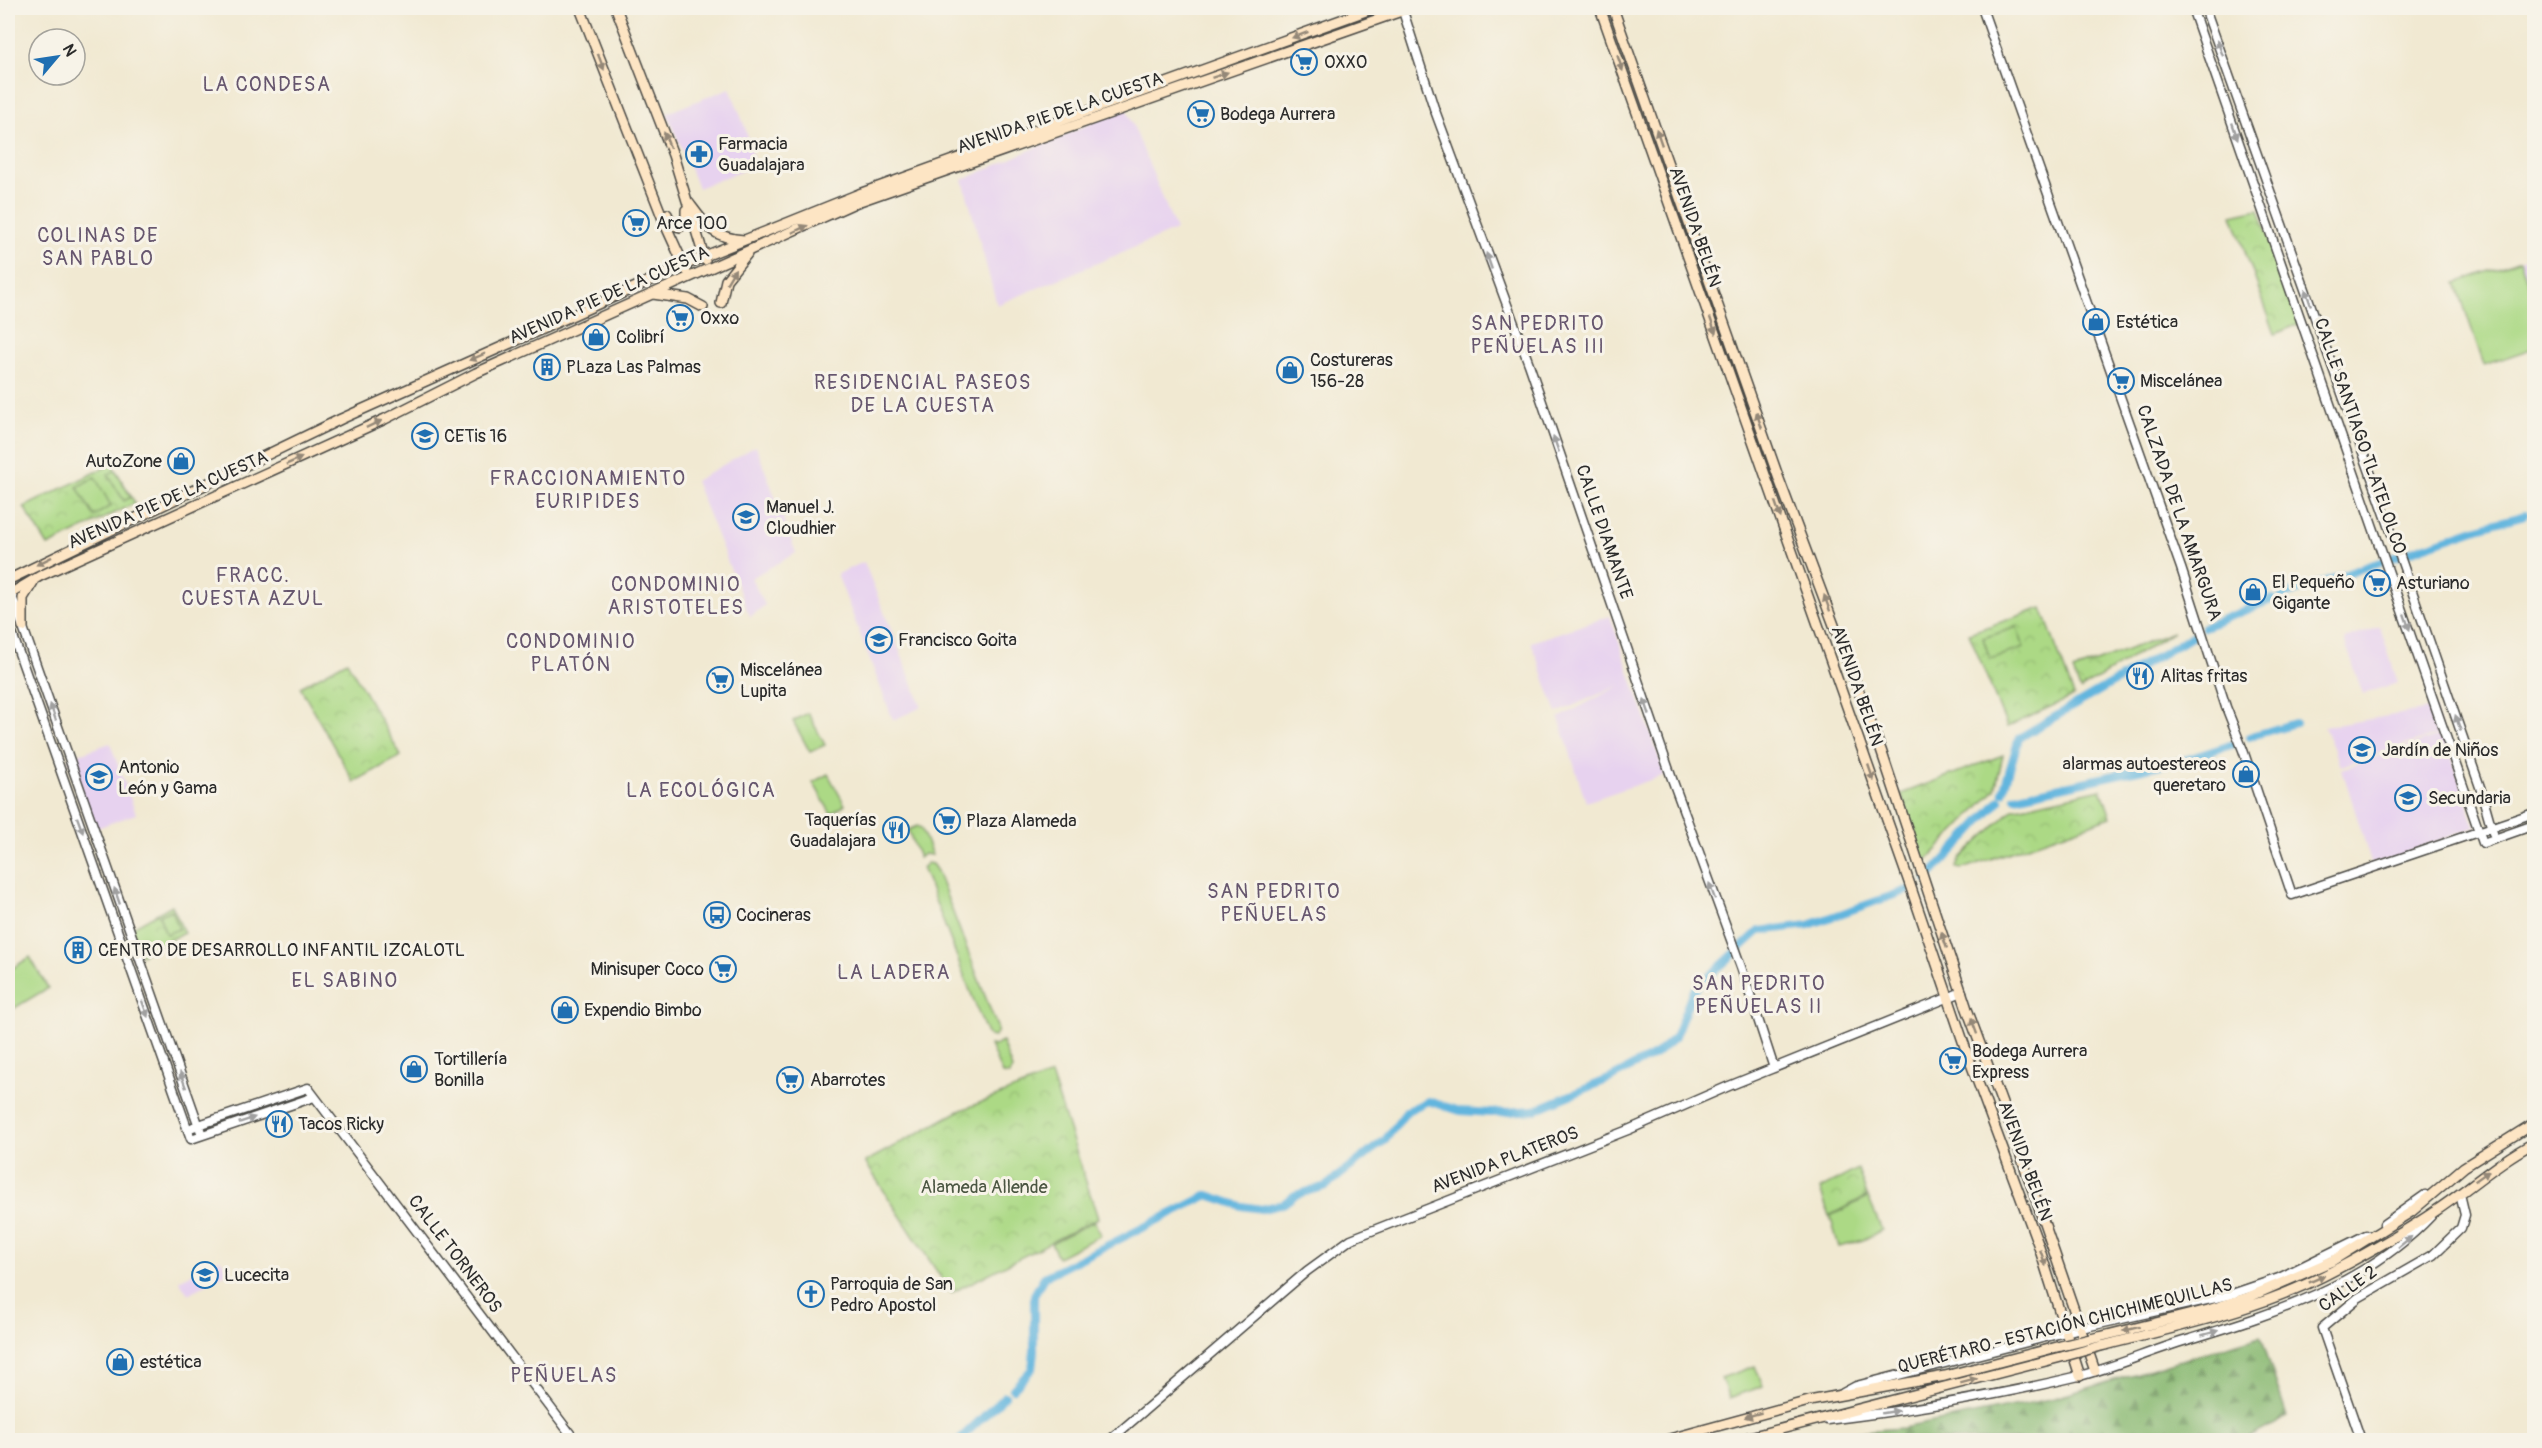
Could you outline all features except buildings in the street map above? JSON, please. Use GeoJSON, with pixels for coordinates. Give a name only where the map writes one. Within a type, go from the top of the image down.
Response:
{"type":"FeatureCollection","features":[{"type":"Feature","properties":{"kind":"main road"},"geometry":{"type":"LineString","coordinates":[[580,8],[640,161],[689,276]]}},
{"type":"Feature","properties":{"kind":"main road"},"geometry":{"type":"LineString","coordinates":[[616,8],[673,155],[707,268]]}},
{"type":"Feature","properties":{"kind":"main road","name":"AVENIDA PIE DE LA CUESTA"},"geometry":{"type":"LineString","coordinates":[[8,580],[341,419],[705,256],[859,194],[1374,8]]}},
{"type":"Feature","properties":{"kind":"main road","name":"AVENIDA PIE DE LA CUESTA"},"geometry":{"type":"LineString","coordinates":[[8,591],[385,419],[476,373],[707,268],[747,254],[857,202],[1405,8]]}},
{"type":"Feature","properties":{"kind":"main road","name":"AVENIDA BELÉN"},"geometry":{"type":"LineString","coordinates":[[1600,8],[2068,1332],[2080,1376]]}},
{"type":"Feature","properties":{"kind":"main road","name":"AVENIDA BELÉN"},"geometry":{"type":"LineString","coordinates":[[1613,8],[1779,479],[1881,750],[1962,992],[2095,1371]]}},
{"type":"Feature","properties":{"kind":"main road"},"geometry":{"type":"LineString","coordinates":[[640,161],[671,223],[677,227],[683,226],[687,219],[684,196]]}},
{"type":"Feature","properties":{"kind":"main road"},"geometry":{"type":"LineString","coordinates":[[684,196],[710,230],[729,239],[748,240]]}},
{"type":"Feature","properties":{"kind":"main road"},"geometry":{"type":"LineString","coordinates":[[721,303],[726,280],[747,254]]}},
{"type":"Feature","properties":{"kind":"main road"},"geometry":{"type":"LineString","coordinates":[[650,294],[677,296],[703,307]]}},
{"type":"Feature","properties":{"kind":"main road"},"geometry":{"type":"LineString","coordinates":[[23,627],[23,598],[27,589],[40,576]]}},
{"type":"Feature","properties":{"kind":"main road","name":"QUERÉTARO - ESTACIÓN CHICHIMEQUILLAS"},"geometry":{"type":"LineString","coordinates":[[1738,1440],[1811,1422],[2249,1298],[2295,1279],[2374,1237],[2425,1202],[2445,1181],[2494,1147],[2535,1123]]}},
{"type":"Feature","properties":{"kind":"main road","name":"QUERÉTARO - ESTACIÓN CHICHIMEQUILLAS"},"geometry":{"type":"LineString","coordinates":[[2100,1341],[2213,1318],[2298,1287],[2333,1271],[2436,1211],[2505,1160],[2535,1143]]}},
{"type":"Feature","properties":{"kind":"main road","name":"QUERÉTARO - ESTACIÓN CHICHIMEQUILLAS"},"geometry":{"type":"LineString","coordinates":[[1666,1440],[1759,1413],[1841,1394],[1945,1376],[2063,1351]]}},
{"type":"Feature","properties":{"kind":"street","name":"CALLE DIAMANTE"},"geometry":{"type":"LineString","coordinates":[[1405,8],[1438,117],[1529,364],[1774,1068]]}},
{"type":"Feature","properties":{"kind":"street","name":"CALZADA DE LA AMARGURA"},"geometry":{"type":"LineString","coordinates":[[1982,8],[2181,568],[2226,707],[2243,750],[2292,896],[2479,831]]}},
{"type":"Feature","properties":{"kind":"street","name":"CALLE SANTIAGO TLATELOLCO"},"geometry":{"type":"LineString","coordinates":[[2192,8],[2390,570],[2483,843],[2495,839],[2480,786],[2403,565],[2205,8]]}},
{"type":"Feature","properties":{"kind":"street"},"geometry":{"type":"LineString","coordinates":[[8,591],[23,627],[202,1135]]}},
{"type":"Feature","properties":{"kind":"street"},"geometry":{"type":"LineString","coordinates":[[9,627],[191,1139],[314,1097]]}},
{"type":"Feature","properties":{"kind":"street"},"geometry":{"type":"LineString","coordinates":[[70,799],[82,795]]}},
{"type":"Feature","properties":{"kind":"street"},"geometry":{"type":"LineString","coordinates":[[2479,831],[2535,813]]}},
{"type":"Feature","properties":{"kind":"street"},"geometry":{"type":"LineString","coordinates":[[2495,839],[2535,825]]}},
{"type":"Feature","properties":{"kind":"street","name":"AVENIDA PLATEROS"},"geometry":{"type":"LineString","coordinates":[[1110,1440],[1307,1271],[1351,1239],[1628,1130],[1962,992]]}},
{"type":"Feature","properties":{"kind":"street","name":"CALLE TORNEROS"},"geometry":{"type":"LineString","coordinates":[[199,1125],[308,1088],[574,1440]]}},
{"type":"Feature","properties":{"kind":"street"},"geometry":{"type":"LineString","coordinates":[[188,1129],[199,1125]]}},
{"type":"Feature","properties":{"kind":"street"},"geometry":{"type":"LineString","coordinates":[[1841,1394],[1856,1386],[1965,1360],[2081,1328],[2229,1295],[2279,1278],[2356,1240],[2445,1181]]}},
{"type":"Feature","properties":{"kind":"street","name":"CALLE 2"},"geometry":{"type":"LineString","coordinates":[[2361,1440],[2322,1328],[2358,1298],[2433,1255],[2461,1228],[2465,1215],[2460,1194]]}},
{"type":"Feature","properties":{"kind":"street"},"geometry":{"type":"LineString","coordinates":[[1811,1422],[1978,1398],[2080,1376],[2278,1311],[2333,1287],[2389,1256],[2413,1236],[2436,1211]]}},
{"type":"Feature","properties":{"kind":"shaded area"},"geometry":{"type":"Polygon","coordinates":[[[730,88],[745,127],[755,166],[698,188],[667,113],[730,88]]]}},
{"type":"Feature","properties":{"kind":"shaded area"},"geometry":{"type":"Polygon","coordinates":[[[1126,108],[1176,230],[997,305],[963,180],[1126,108]]]}},
{"type":"Feature","properties":{"kind":"shaded area"},"geometry":{"type":"Polygon","coordinates":[[[2534,254],[2534,301],[2520,260],[2534,254]]]}},
{"type":"Feature","properties":{"kind":"shaded area","name":"Manuel J. Cloudhier"},"geometry":{"type":"Polygon","coordinates":[[[756,446],[796,553],[751,578],[765,605],[750,617],[695,481],[756,446]]]}},
{"type":"Feature","properties":{"kind":"shaded area","name":"Francisco Goita"},"geometry":{"type":"Polygon","coordinates":[[[864,562],[922,707],[893,720],[837,574],[864,562]]]}},
{"type":"Feature","properties":{"kind":"shaded area"},"geometry":{"type":"Polygon","coordinates":[[[1610,616],[1665,775],[1586,802],[1559,718],[1622,684],[1557,713],[1531,642],[1610,616]]]}},
{"type":"Feature","properties":{"kind":"shaded area"},"geometry":{"type":"Polygon","coordinates":[[[2380,627],[2398,683],[2363,694],[2344,639],[2380,627]]]}},
{"type":"Feature","properties":{"kind":"shaded area","name":"Jardín de Niños"},"geometry":{"type":"Polygon","coordinates":[[[2435,708],[2442,733],[2341,766],[2324,727],[2435,708]]]}},
{"type":"Feature","properties":{"kind":"shaded area","name":"Secundaria"},"geometry":{"type":"Polygon","coordinates":[[[2444,734],[2475,827],[2372,865],[2342,769],[2444,734]]]}},
{"type":"Feature","properties":{"kind":"shaded area","name":"Antonio León y Gama"},"geometry":{"type":"Polygon","coordinates":[[[110,743],[136,814],[94,829],[68,758],[110,743]]]}},
{"type":"Feature","properties":{"kind":"shaded area","name":"Lucecita"},"geometry":{"type":"Polygon","coordinates":[[[220,1259],[230,1271],[188,1294],[179,1280],[220,1259]]]}},
{"type":"Feature","properties":{"kind":"green space"},"geometry":{"type":"Polygon","coordinates":[[[2259,209],[2299,324],[2275,334],[2232,215],[2259,209]]]}},
{"type":"Feature","properties":{"kind":"green space"},"geometry":{"type":"Polygon","coordinates":[[[2520,260],[2534,301],[2534,348],[2484,365],[2456,283],[2520,260]]]}},
{"type":"Feature","properties":{"kind":"green space"},"geometry":{"type":"Polygon","coordinates":[[[112,464],[135,503],[48,546],[24,507],[112,464]]]}},
{"type":"Feature","properties":{"kind":"green space"},"geometry":{"type":"Polygon","coordinates":[[[115,470],[131,497],[124,501],[108,475],[115,470]]]}},
{"type":"Feature","properties":{"kind":"green space"},"geometry":{"type":"Polygon","coordinates":[[[95,477],[111,506],[94,516],[77,487],[95,477]]]}},
{"type":"Feature","properties":{"kind":"green space"},"geometry":{"type":"Polygon","coordinates":[[[2042,608],[2074,696],[2007,727],[1969,633],[2042,608]]]}},
{"type":"Feature","properties":{"kind":"green space"},"geometry":{"type":"Polygon","coordinates":[[[2017,627],[2024,648],[1990,659],[1983,638],[2017,627]]]}},
{"type":"Feature","properties":{"kind":"green space"},"geometry":{"type":"Polygon","coordinates":[[[2173,632],[2080,690],[2073,671],[2173,632]]]}},
{"type":"Feature","properties":{"kind":"green space"},"geometry":{"type":"Polygon","coordinates":[[[347,661],[401,756],[354,782],[300,687],[347,661]]]}},
{"type":"Feature","properties":{"kind":"green space"},"geometry":{"type":"Polygon","coordinates":[[[808,713],[825,745],[810,752],[793,721],[808,713]]]}},
{"type":"Feature","properties":{"kind":"green space"},"geometry":{"type":"Polygon","coordinates":[[[2003,755],[1995,790],[1924,863],[1901,794],[2003,755]]]}},
{"type":"Feature","properties":{"kind":"green space"},"geometry":{"type":"Polygon","coordinates":[[[828,774],[845,805],[831,814],[813,782],[828,774]]]}},
{"type":"Feature","properties":{"kind":"green space"},"geometry":{"type":"Polygon","coordinates":[[[2101,789],[2111,817],[1962,869],[1956,868],[1961,858],[2013,809],[2101,789]]]}},
{"type":"Feature","properties":{"kind":"green space"},"geometry":{"type":"Polygon","coordinates":[[[917,826],[921,828],[932,855],[924,854],[919,858],[908,830],[917,826]]]}},
{"type":"Feature","properties":{"kind":"green space"},"geometry":{"type":"Polygon","coordinates":[[[927,863],[932,864],[937,871],[997,1027],[994,1037],[989,1036],[986,1032],[922,868],[927,863]]]}},
{"type":"Feature","properties":{"kind":"green space"},"geometry":{"type":"Polygon","coordinates":[[[172,905],[184,933],[141,955],[131,928],[172,905]]]}},
{"type":"Feature","properties":{"kind":"green space"},"geometry":{"type":"Polygon","coordinates":[[[172,910],[179,929],[166,934],[159,915],[172,910]]]}},
{"type":"Feature","properties":{"kind":"green space"},"geometry":{"type":"Polygon","coordinates":[[[30,957],[48,988],[8,1012],[8,971],[30,957]]]}},
{"type":"Feature","properties":{"kind":"green space"},"geometry":{"type":"Polygon","coordinates":[[[1002,1042],[1012,1069],[1009,1075],[1002,1074],[990,1045],[995,1046],[1002,1042]]]}},
{"type":"Feature","properties":{"kind":"green space","name":"Alameda Allende"},"geometry":{"type":"Polygon","coordinates":[[[1051,1075],[1098,1218],[951,1293],[865,1162],[959,1111],[1051,1075]]]}},
{"type":"Feature","properties":{"kind":"green space"},"geometry":{"type":"Polygon","coordinates":[[[1858,1169],[1867,1196],[1829,1216],[1820,1189],[1858,1169]]]}},
{"type":"Feature","properties":{"kind":"green space"},"geometry":{"type":"Polygon","coordinates":[[[1868,1197],[1882,1230],[1863,1240],[1839,1247],[1830,1216],[1868,1197]]]}},
{"type":"Feature","properties":{"kind":"green space"},"geometry":{"type":"Polygon","coordinates":[[[1094,1221],[1101,1235],[1058,1257],[1051,1243],[1094,1221]]]}},
{"type":"Feature","properties":{"kind":"green space"},"geometry":{"type":"Polygon","coordinates":[[[2261,1336],[2287,1417],[2245,1440],[1802,1440],[1822,1434],[1903,1428],[2055,1398],[2261,1336]]]}},
{"type":"Feature","properties":{"kind":"green space"},"geometry":{"type":"Polygon","coordinates":[[[1755,1366],[1763,1386],[1729,1398],[1721,1378],[1755,1366]]]}},
{"type":"Feature","properties":{"kind":"waterway"},"geometry":{"type":"LineString","coordinates":[[2282,596],[2478,528],[2525,515]]}},
{"type":"Feature","properties":{"kind":"waterway"},"geometry":{"type":"LineString","coordinates":[[2204,627],[2273,599]]}},
{"type":"Feature","properties":{"kind":"waterway"},"geometry":{"type":"LineString","coordinates":[[2003,792],[2019,738],[2196,634]]}},
{"type":"Feature","properties":{"kind":"waterway"},"geometry":{"type":"LineString","coordinates":[[2249,737],[2295,723]]}},
{"type":"Feature","properties":{"kind":"waterway"},"geometry":{"type":"LineString","coordinates":[[2015,797],[2188,759],[2234,744]]}},
{"type":"Feature","properties":{"kind":"waterway"},"geometry":{"type":"LineString","coordinates":[[1927,879],[2000,800]]}},
{"type":"Feature","properties":{"kind":"waterway"},"geometry":{"type":"LineString","coordinates":[[1013,1389],[1032,1369],[1034,1295],[1044,1277],[1208,1195],[1241,1206],[1262,1209],[1283,1204],[1295,1195],[1326,1186],[1385,1140],[1407,1111],[1428,1101],[1460,1111],[1491,1113],[1535,1110],[1609,1079],[1656,1054],[1675,1037],[1693,991],[1759,931],[1809,925],[1908,890]]}},
{"type":"Feature","properties":{"kind":"waterway"},"geometry":{"type":"LineString","coordinates":[[959,1440],[1005,1396]]}},
{"type":"Feature","properties":{"kind":"place","name":"OXXO"},"geometry":{"type":"Point","coordinates":[1304,62]}},
{"type":"Feature","properties":{"kind":"place","name":"Bodega Aurrera"},"geometry":{"type":"Point","coordinates":[1201,114]}},
{"type":"Feature","properties":{"kind":"place","name":"Farmacia Guadalajara"},"geometry":{"type":"Point","coordinates":[699,154]}},
{"type":"Feature","properties":{"kind":"place","name":"Arce 100"},"geometry":{"type":"Point","coordinates":[636,223]}},
{"type":"Feature","properties":{"kind":"place","name":"Oxxo"},"geometry":{"type":"Point","coordinates":[680,318]}},
{"type":"Feature","properties":{"kind":"place","name":"Estética"},"geometry":{"type":"Point","coordinates":[2096,322]}},
{"type":"Feature","properties":{"kind":"place","name":"Colibrí"},"geometry":{"type":"Point","coordinates":[596,337]}},
{"type":"Feature","properties":{"kind":"place","name":"PLaza Las Palmas"},"geometry":{"type":"Point","coordinates":[547,367]}},
{"type":"Feature","properties":{"kind":"place","name":"Costureras 156-28"},"geometry":{"type":"Point","coordinates":[1290,370]}},
{"type":"Feature","properties":{"kind":"place","name":"Miscelánea"},"geometry":{"type":"Point","coordinates":[2121,381]}},
{"type":"Feature","properties":{"kind":"place","name":"CETis 16"},"geometry":{"type":"Point","coordinates":[425,436]}},
{"type":"Feature","properties":{"kind":"place","name":"AutoZone"},"geometry":{"type":"Point","coordinates":[181,461]}},
{"type":"Feature","properties":{"kind":"place","name":"Manuel J. Cloudhier"},"geometry":{"type":"Point","coordinates":[746,517]}},
{"type":"Feature","properties":{"kind":"place","name":"Asturiano"},"geometry":{"type":"Point","coordinates":[2377,583]}},
{"type":"Feature","properties":{"kind":"place","name":"El Pequeño Gigante"},"geometry":{"type":"Point","coordinates":[2253,592]}},
{"type":"Feature","properties":{"kind":"place","name":"Francisco Goita"},"geometry":{"type":"Point","coordinates":[879,640]}},
{"type":"Feature","properties":{"kind":"place","name":"Alitas fritas"},"geometry":{"type":"Point","coordinates":[2140,676]}},
{"type":"Feature","properties":{"kind":"place","name":"Miscelánea Lupita"},"geometry":{"type":"Point","coordinates":[720,680]}},
{"type":"Feature","properties":{"kind":"place","name":"Jardín de Niños"},"geometry":{"type":"Point","coordinates":[2362,750]}},
{"type":"Feature","properties":{"kind":"place","name":"alarmas autoestereos queretaro"},"geometry":{"type":"Point","coordinates":[2246,774]}},
{"type":"Feature","properties":{"kind":"place","name":"Antonio León y Gama"},"geometry":{"type":"Point","coordinates":[99,777]}},
{"type":"Feature","properties":{"kind":"place","name":"Secundaria"},"geometry":{"type":"Point","coordinates":[2408,798]}},
{"type":"Feature","properties":{"kind":"place","name":"Plaza Alameda"},"geometry":{"type":"Point","coordinates":[947,821]}},
{"type":"Feature","properties":{"kind":"place","name":"Taquerías Guadalajara"},"geometry":{"type":"Point","coordinates":[896,830]}},
{"type":"Feature","properties":{"kind":"place","name":"Cocineras"},"geometry":{"type":"Point","coordinates":[717,915]}},
{"type":"Feature","properties":{"kind":"place","name":"CENTRO DE DESARROLLO INFANTIL IZCALOTL"},"geometry":{"type":"Point","coordinates":[78,950]}},
{"type":"Feature","properties":{"kind":"place","name":"Minisuper Coco"},"geometry":{"type":"Point","coordinates":[723,969]}},
{"type":"Feature","properties":{"kind":"place","name":"Expendio Bimbo"},"geometry":{"type":"Point","coordinates":[565,1010]}},
{"type":"Feature","properties":{"kind":"place","name":"Bodega Aurrera Express"},"geometry":{"type":"Point","coordinates":[1953,1061]}},
{"type":"Feature","properties":{"kind":"place","name":"Tortillería Bonilla"},"geometry":{"type":"Point","coordinates":[414,1069]}},
{"type":"Feature","properties":{"kind":"place","name":"Abarrotes"},"geometry":{"type":"Point","coordinates":[790,1080]}},
{"type":"Feature","properties":{"kind":"place","name":"Tacos Ricky"},"geometry":{"type":"Point","coordinates":[279,1124]}},
{"type":"Feature","properties":{"kind":"place","name":"Lucecita"},"geometry":{"type":"Point","coordinates":[205,1275]}},
{"type":"Feature","properties":{"kind":"place","name":"Parroquia de San Pedro Apostol"},"geometry":{"type":"Point","coordinates":[811,1294]}},
{"type":"Feature","properties":{"kind":"place","name":"estética"},"geometry":{"type":"Point","coordinates":[120,1362]}},
{"type":"Feature","properties":{"kind":"district","name":"LA CONDESA"},"geometry":{"type":"Point","coordinates":[267,84]}},
{"type":"Feature","properties":{"kind":"district","name":"COLINAS DE SAN PABLO"},"geometry":{"type":"Point","coordinates":[98,246]}},
{"type":"Feature","properties":{"kind":"district","name":"SAN PEDRITO PEÑUELAS III"},"geometry":{"type":"Point","coordinates":[1538,334]}},
{"type":"Feature","properties":{"kind":"district","name":"RESIDENCIAL PASEOS DE LA CUESTA"},"geometry":{"type":"Point","coordinates":[923,394]}},
{"type":"Feature","properties":{"kind":"district","name":"FRACCIONAMIENTO EURIPIDES"},"geometry":{"type":"Point","coordinates":[588,490]}},
{"type":"Feature","properties":{"kind":"district","name":"FRACC. CUESTA AZUL"},"geometry":{"type":"Point","coordinates":[253,586]}},
{"type":"Feature","properties":{"kind":"district","name":"CONDOMINIO ARISTOTELES"},"geometry":{"type":"Point","coordinates":[676,596]}},
{"type":"Feature","properties":{"kind":"district","name":"CONDOMINIO PLATÓN"},"geometry":{"type":"Point","coordinates":[571,652]}},
{"type":"Feature","properties":{"kind":"district","name":"LA ECOLÓGICA"},"geometry":{"type":"Point","coordinates":[701,790]}},
{"type":"Feature","properties":{"kind":"district","name":"SAN PEDRITO PEÑUELAS"},"geometry":{"type":"Point","coordinates":[1274,902]}},
{"type":"Feature","properties":{"kind":"district","name":"LA LADERA"},"geometry":{"type":"Point","coordinates":[894,972]}},
{"type":"Feature","properties":{"kind":"district","name":"EL SABINO"},"geometry":{"type":"Point","coordinates":[345,980]}},
{"type":"Feature","properties":{"kind":"district","name":"SAN PEDRITO PEÑUELAS II"},"geometry":{"type":"Point","coordinates":[1759,994]}},
{"type":"Feature","properties":{"kind":"district","name":"PEÑUELAS"},"geometry":{"type":"Point","coordinates":[564,1375]}}]}
